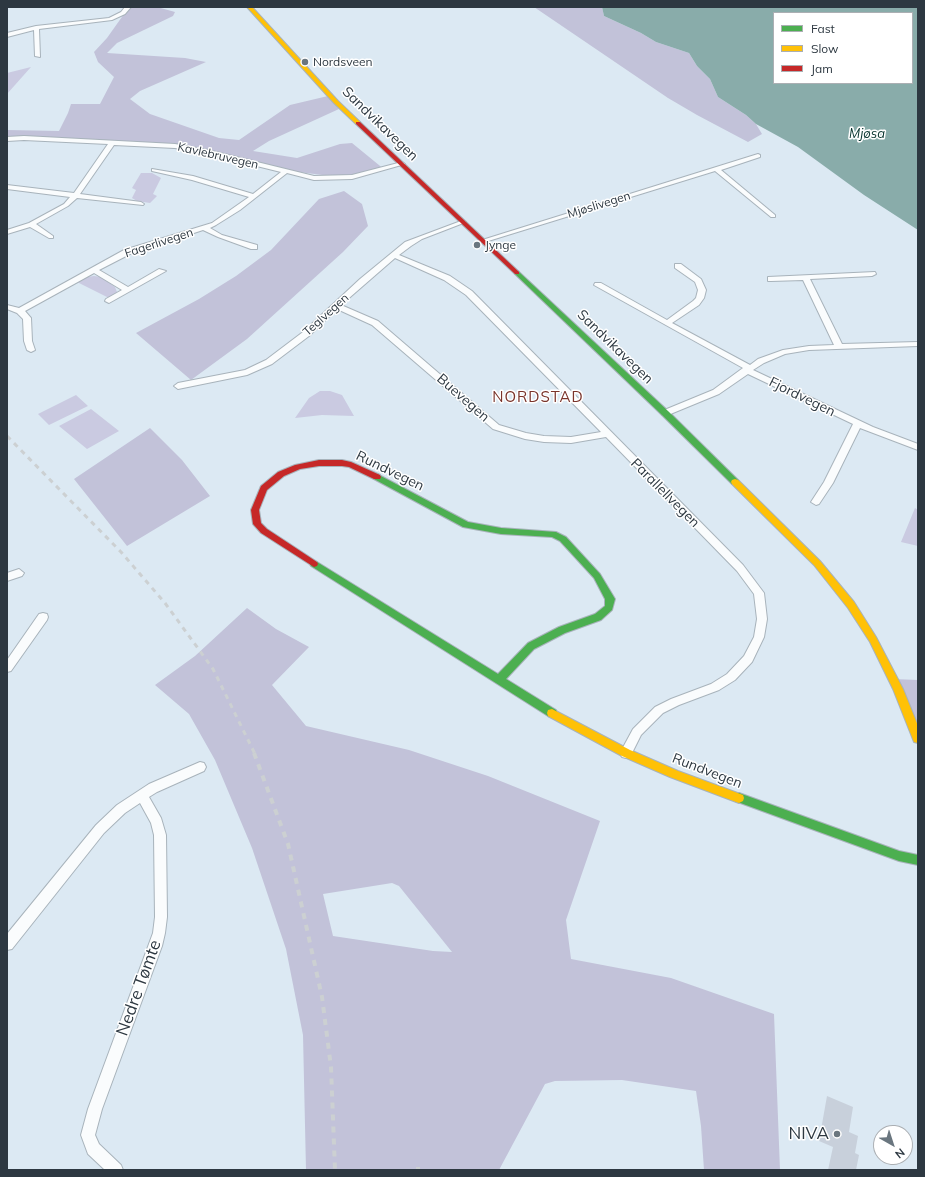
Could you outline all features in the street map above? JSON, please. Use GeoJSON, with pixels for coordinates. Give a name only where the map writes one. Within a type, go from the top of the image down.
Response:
{"type":"FeatureCollection","features":[{"type":"Feature","properties":{"kind":"main road","name":"Sandvikavegen"},"geometry":{"type":"LineString","coordinates":[[249,7],[336,102],[665,413],[796,542],[840,591],[872,640],[898,689],[918,739]]}},
{"type":"Feature","properties":{"kind":"main road","name":"Rundvegen"},"geometry":{"type":"LineString","coordinates":[[500,679],[531,646],[562,630],[598,618],[609,607],[610,599],[597,576],[563,540],[553,534],[501,531],[466,525],[450,518],[382,480],[351,465],[342,463],[318,463],[298,467],[281,474],[264,488],[255,510],[257,524],[264,531],[338,580],[500,679],[552,713],[626,752],[695,782],[892,853],[918,860]]}},
{"type":"Feature","properties":{"kind":"street"},"geometry":{"type":"LineString","coordinates":[[7,36],[36,28],[110,18],[121,14],[128,7]]}},
{"type":"Feature","properties":{"kind":"street"},"geometry":{"type":"LineString","coordinates":[[36,28],[38,56]]}},
{"type":"Feature","properties":{"kind":"street","name":"Kavlebruvegen"},"geometry":{"type":"LineString","coordinates":[[7,139],[24,138],[162,144],[193,148],[314,178],[336,178],[360,175],[402,164]]}},
{"type":"Feature","properties":{"kind":"street"},"geometry":{"type":"LineString","coordinates":[[7,232],[31,224],[51,214],[76,195],[112,142]]}},
{"type":"Feature","properties":{"kind":"street","name":"Mjøslivegen"},"geometry":{"type":"LineString","coordinates":[[483,240],[758,156]]}},
{"type":"Feature","properties":{"kind":"street"},"geometry":{"type":"LineString","coordinates":[[716,169],[773,216]]}},
{"type":"Feature","properties":{"kind":"street"},"geometry":{"type":"LineString","coordinates":[[154,170],[254,196]]}},
{"type":"Feature","properties":{"kind":"street","name":"Fagerlivegen"},"geometry":{"type":"LineString","coordinates":[[20,311],[93,270],[139,247],[205,228],[232,213],[285,172]]}},
{"type":"Feature","properties":{"kind":"street"},"geometry":{"type":"LineString","coordinates":[[7,187],[141,204]]}},
{"type":"Feature","properties":{"kind":"street"},"geometry":{"type":"LineString","coordinates":[[14,194],[21,189]]}},
{"type":"Feature","properties":{"kind":"street","name":"Teglvegen"},"geometry":{"type":"LineString","coordinates":[[178,386],[234,375],[258,368],[283,352],[337,306],[393,255],[420,238],[463,222]]}},
{"type":"Feature","properties":{"kind":"street"},"geometry":{"type":"LineString","coordinates":[[31,224],[51,237]]}},
{"type":"Feature","properties":{"kind":"street","name":"Fagerlivegen"},"geometry":{"type":"LineString","coordinates":[[205,228],[220,236],[254,247]]}},
{"type":"Feature","properties":{"kind":"street","name":"Parallellvegen"},"geometry":{"type":"LineString","coordinates":[[393,255],[447,278],[468,293],[740,568],[759,594],[762,611],[758,637],[748,659],[730,677],[715,687],[675,702],[659,710],[637,732],[626,752]]}},
{"type":"Feature","properties":{"kind":"street"},"geometry":{"type":"LineString","coordinates":[[667,323],[696,303],[700,298],[702,290],[698,281],[678,266]]}},
{"type":"Feature","properties":{"kind":"street"},"geometry":{"type":"LineString","coordinates":[[93,270],[127,290]]}},
{"type":"Feature","properties":{"kind":"street","name":"Fagerlivegen"},"geometry":{"type":"LineString","coordinates":[[109,301],[162,271]]}},
{"type":"Feature","properties":{"kind":"street"},"geometry":{"type":"LineString","coordinates":[[771,279],[872,274]]}},
{"type":"Feature","properties":{"kind":"street"},"geometry":{"type":"LineString","coordinates":[[806,278],[839,347]]}},
{"type":"Feature","properties":{"kind":"street","name":"Fjordvegen"},"geometry":{"type":"LineString","coordinates":[[598,285],[748,369],[857,424],[918,447]]}},
{"type":"Feature","properties":{"kind":"street","name":"Buevegen"},"geometry":{"type":"LineString","coordinates":[[337,306],[375,323],[496,428],[515,434],[544,439],[571,440],[608,434]]}},
{"type":"Feature","properties":{"kind":"street"},"geometry":{"type":"LineString","coordinates":[[7,307],[20,311],[27,318],[28,341],[31,350]]}},
{"type":"Feature","properties":{"kind":"street","name":"Fjordvegen"},"geometry":{"type":"LineString","coordinates":[[665,413],[716,392],[767,357],[783,352],[809,348],[918,344]]}},
{"type":"Feature","properties":{"kind":"street"},"geometry":{"type":"LineString","coordinates":[[816,502],[828,483],[857,424]]}},
{"type":"Feature","properties":{"kind":"street"},"geometry":{"type":"LineString","coordinates":[[7,577],[19,574]]}},
{"type":"Feature","properties":{"kind":"street"},"geometry":{"type":"LineString","coordinates":[[7,668],[43,617]]}},
{"type":"Feature","properties":{"kind":"street"},"geometry":{"type":"LineString","coordinates":[[7,944],[100,829],[120,809],[141,795],[200,767]]}},
{"type":"Feature","properties":{"kind":"street","name":"Nedre Tømte"},"geometry":{"type":"LineString","coordinates":[[116,1170],[93,1149],[88,1135],[94,1109],[155,946],[161,917],[160,835],[157,822],[141,795]]}},
{"type":"Feature","properties":{"kind":"shaded area"},"geometry":{"type":"Polygon","coordinates":[[[129,7],[157,7],[175,12],[173,16],[117,43],[107,53],[185,58],[206,62],[140,91],[130,99],[150,114],[219,138],[239,140],[290,105],[328,96],[339,109],[269,141],[253,151],[297,158],[340,144],[352,143],[385,170],[346,178],[291,171],[249,161],[162,147],[7,136],[7,130],[59,131],[71,104],[100,104],[114,77],[98,62],[94,52],[107,38],[129,7]]]}},
{"type":"Feature","properties":{"kind":"shaded area"},"geometry":{"type":"Polygon","coordinates":[[[534,7],[602,7],[604,16],[641,33],[656,42],[689,53],[697,66],[710,79],[718,97],[746,115],[756,124],[762,134],[748,142],[697,115],[668,98],[534,7]]]}},
{"type":"Feature","properties":{"kind":"shaded area"},"geometry":{"type":"Polygon","coordinates":[[[31,67],[7,94],[7,73],[31,67]]]}},
{"type":"Feature","properties":{"kind":"shaded area"},"geometry":{"type":"Polygon","coordinates":[[[141,173],[152,173],[161,178],[153,194],[157,196],[150,203],[137,201],[132,198],[136,190],[132,188],[141,173]]]}},
{"type":"Feature","properties":{"kind":"shaded area"},"geometry":{"type":"Polygon","coordinates":[[[344,191],[362,204],[368,226],[343,252],[247,339],[191,380],[136,333],[199,299],[236,276],[271,250],[319,199],[344,191]]]}},
{"type":"Feature","properties":{"kind":"shaded area"},"geometry":{"type":"Polygon","coordinates":[[[87,277],[101,277],[115,287],[117,292],[109,298],[77,282],[87,277]]]}},
{"type":"Feature","properties":{"kind":"shaded area"},"geometry":{"type":"Polygon","coordinates":[[[320,391],[330,391],[342,395],[354,416],[322,415],[295,418],[309,398],[320,391]]]}},
{"type":"Feature","properties":{"kind":"shaded area"},"geometry":{"type":"Polygon","coordinates":[[[76,395],[88,406],[49,425],[38,414],[76,395]]]}},
{"type":"Feature","properties":{"kind":"shaded area"},"geometry":{"type":"Polygon","coordinates":[[[91,409],[119,431],[87,449],[59,426],[91,409]]]}},
{"type":"Feature","properties":{"kind":"shaded area"},"geometry":{"type":"Polygon","coordinates":[[[150,428],[182,460],[210,496],[127,546],[74,479],[150,428]]]}},
{"type":"Feature","properties":{"kind":"shaded area"},"geometry":{"type":"Polygon","coordinates":[[[915,508],[918,510],[918,546],[901,542],[915,508]]]}},
{"type":"Feature","properties":{"kind":"shaded area"},"geometry":{"type":"Polygon","coordinates":[[[247,608],[276,629],[309,647],[272,685],[306,726],[409,750],[488,776],[600,821],[566,920],[571,959],[671,978],[774,1014],[780,1170],[704,1170],[701,1126],[696,1091],[622,1080],[555,1081],[545,1084],[499,1170],[306,1170],[303,1035],[286,949],[252,848],[215,760],[189,714],[155,685],[195,656],[247,608]],[[392,883],[323,894],[333,936],[433,951],[452,952],[399,886],[392,883]]]}},
{"type":"Feature","properties":{"kind":"shaded area"},"geometry":{"type":"Polygon","coordinates":[[[893,679],[918,680],[918,728],[893,679]]]}},
{"type":"Feature","properties":{"kind":"water","name":"Mjøsa"},"geometry":{"type":"Polygon","coordinates":[[[602,7],[918,7],[918,230],[864,195],[798,147],[756,124],[746,115],[718,97],[710,79],[697,66],[689,53],[656,42],[641,33],[604,16],[602,7]]]}},
{"type":"Feature","properties":{"kind":"building","name":"NIVA"},"geometry":{"type":"Polygon","coordinates":[[[827,1096],[853,1107],[849,1132],[858,1136],[855,1153],[859,1155],[856,1170],[828,1170],[833,1147],[819,1141],[827,1096]]]}},
{"type":"Feature","properties":{"kind":"railway"},"geometry":{"type":"LineString","coordinates":[[7,436],[121,552],[165,603],[213,669],[255,754]]}},
{"type":"Feature","properties":{"kind":"railway"},"geometry":{"type":"LineString","coordinates":[[254,753],[288,844],[322,997],[331,1067],[335,1170]]}},
{"type":"Feature","properties":{"kind":"traffic: fast"},"geometry":{"type":"LineString","coordinates":[[517,273],[665,413],[735,482]]}},
{"type":"Feature","properties":{"kind":"traffic: fast"},"geometry":{"type":"LineString","coordinates":[[377,477],[466,525],[501,531],[553,534],[563,539],[597,576],[610,599],[609,607],[598,617],[562,630],[531,646],[500,679]]}},
{"type":"Feature","properties":{"kind":"traffic: fast"},"geometry":{"type":"LineString","coordinates":[[314,564],[552,713]]}},
{"type":"Feature","properties":{"kind":"traffic: fast"},"geometry":{"type":"LineString","coordinates":[[739,798],[899,856],[918,860]]}},
{"type":"Feature","properties":{"kind":"traffic: slow"},"geometry":{"type":"LineString","coordinates":[[249,7],[336,102],[358,123]]}},
{"type":"Feature","properties":{"kind":"traffic: slow"},"geometry":{"type":"LineString","coordinates":[[735,482],[817,563],[851,605],[873,640],[898,689],[918,739]]}},
{"type":"Feature","properties":{"kind":"traffic: slow"},"geometry":{"type":"LineString","coordinates":[[552,713],[626,753],[674,774],[739,798]]}},
{"type":"Feature","properties":{"kind":"traffic: jam"},"geometry":{"type":"LineString","coordinates":[[358,123],[517,273]]}},
{"type":"Feature","properties":{"kind":"traffic: jam"},"geometry":{"type":"LineString","coordinates":[[314,564],[264,531],[257,524],[255,510],[264,488],[281,474],[298,467],[319,463],[342,463],[351,465],[377,477]]}},
{"type":"Feature","properties":{"kind":"place","name":"Nordsveen"},"geometry":{"type":"Point","coordinates":[305,62]}},
{"type":"Feature","properties":{"kind":"place","name":"Jynge"},"geometry":{"type":"Point","coordinates":[477,245]}},
{"type":"Feature","properties":{"kind":"place","name":"NIVA"},"geometry":{"type":"Point","coordinates":[837,1134]}},
{"type":"Feature","properties":{"kind":"district","name":"NORDSTAD"},"geometry":{"type":"Point","coordinates":[538,397]}}]}
